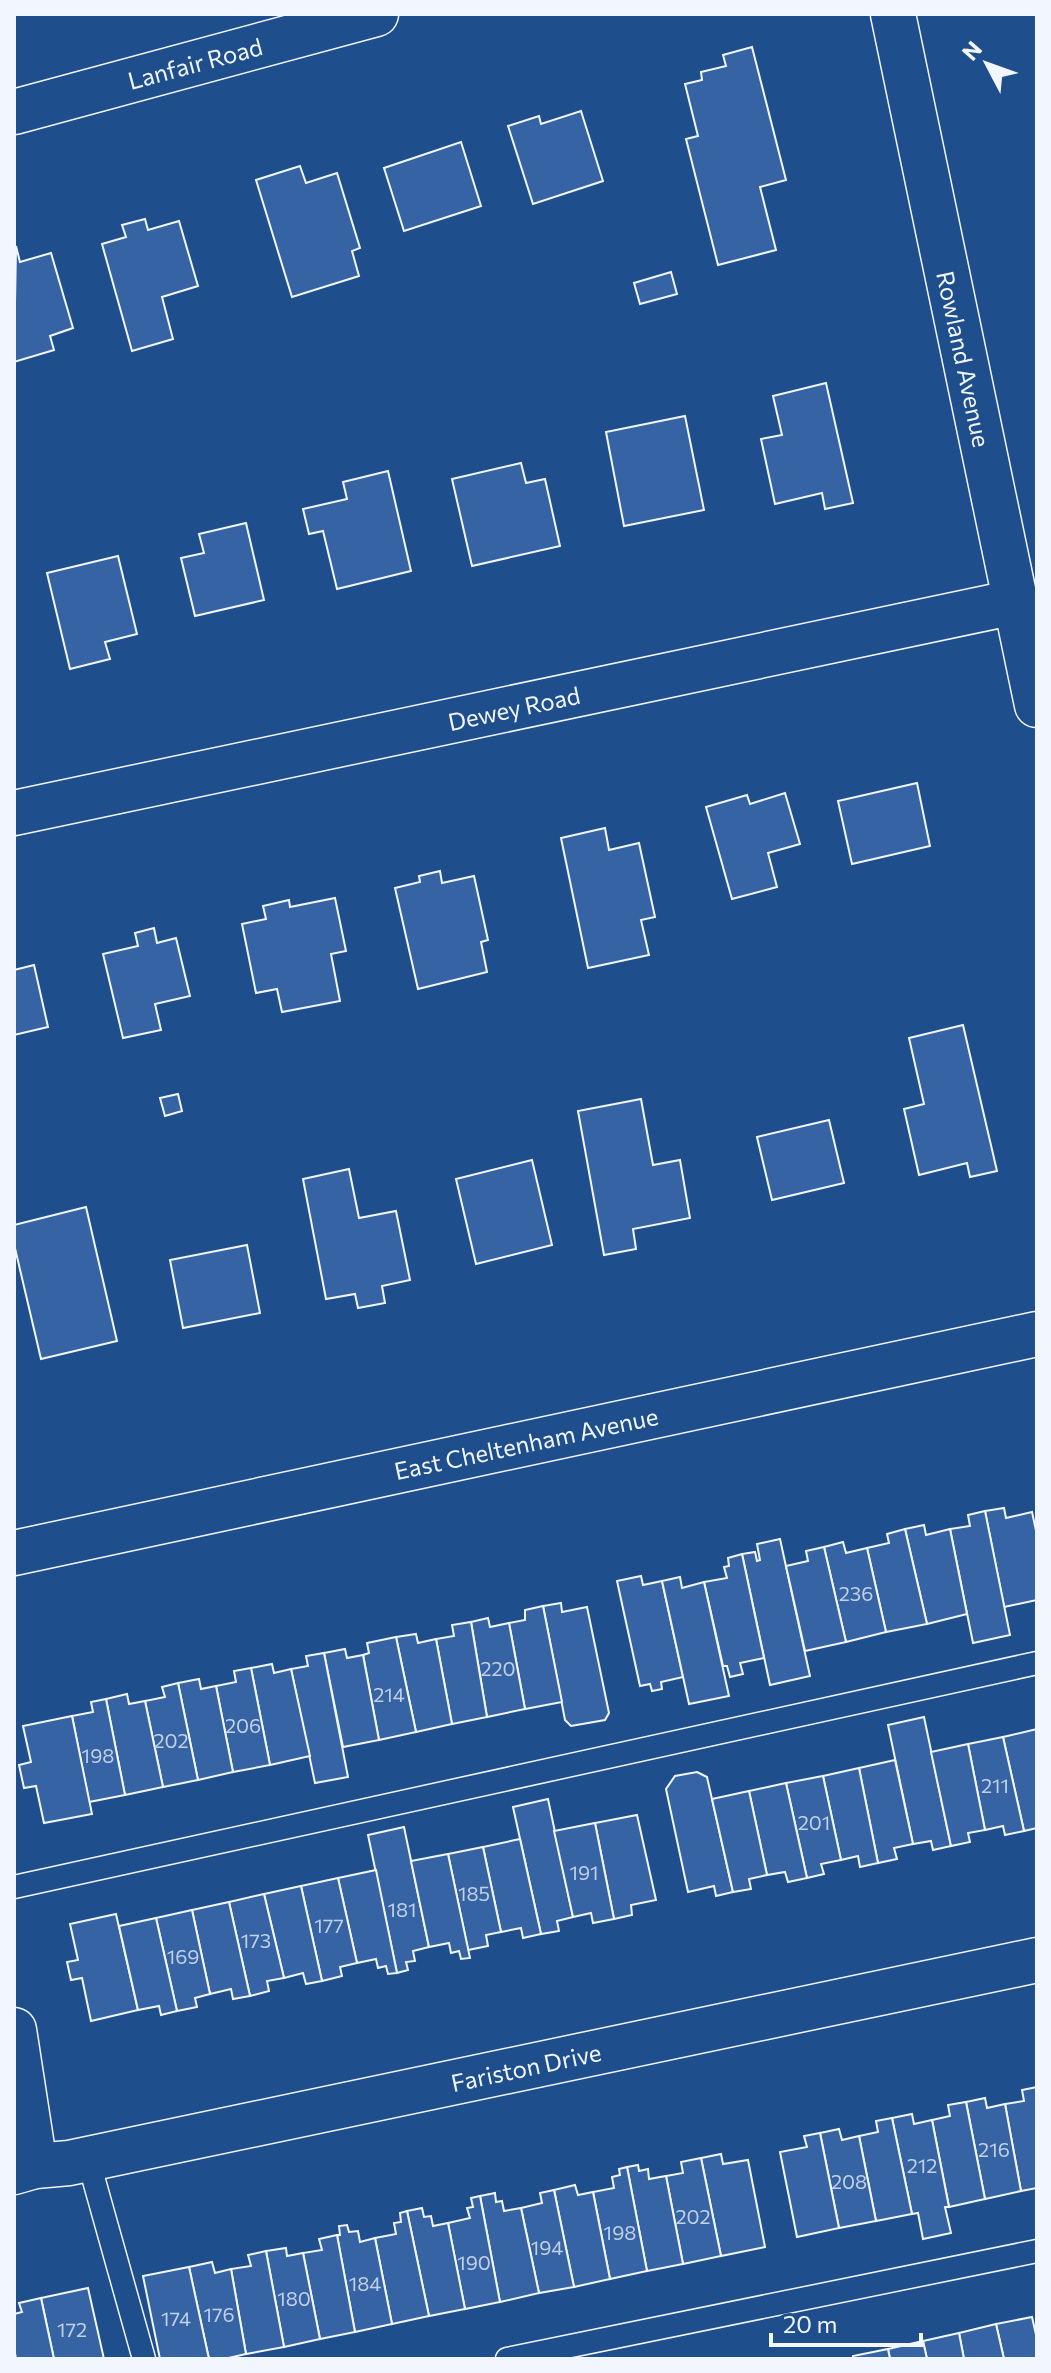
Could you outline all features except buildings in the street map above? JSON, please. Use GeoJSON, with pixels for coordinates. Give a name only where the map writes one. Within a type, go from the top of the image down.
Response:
{"type":"FeatureCollection","features":[{"type":"Feature","properties":{"kind":"main road","name":"Lanfair Road"},"geometry":{"type":"LineString","coordinates":[[14,112],[376,14]]}},
{"type":"Feature","properties":{"kind":"main road","name":"Rowland Avenue"},"geometry":{"type":"LineString","coordinates":[[893,14],[1037,705]]}},
{"type":"Feature","properties":{"kind":"main road","name":"Dewey Road"},"geometry":{"type":"LineString","coordinates":[[14,813],[1015,602]]}},
{"type":"Feature","properties":{"kind":"main road","name":"East Cheltenham Avenue"},"geometry":{"type":"LineString","coordinates":[[14,1553],[1037,1334]]}},
{"type":"Feature","properties":{"kind":"main road","name":"Fariston Drive"},"geometry":{"type":"LineString","coordinates":[[25,2169],[88,2159],[1037,1960]]}},
{"type":"Feature","properties":{"kind":"main road"},"geometry":{"type":"LineString","coordinates":[[14,2030],[25,2169]]}},
{"type":"Feature","properties":{"kind":"lane"},"geometry":{"type":"LineString","coordinates":[[14,1887],[1037,1663]]}},
{"type":"Feature","properties":{"kind":"lane"},"geometry":{"type":"LineString","coordinates":[[88,2159],[144,2359]]}},
{"type":"Feature","properties":{"kind":"lane"},"geometry":{"type":"LineString","coordinates":[[507,2359],[1037,2251]]}}]}
